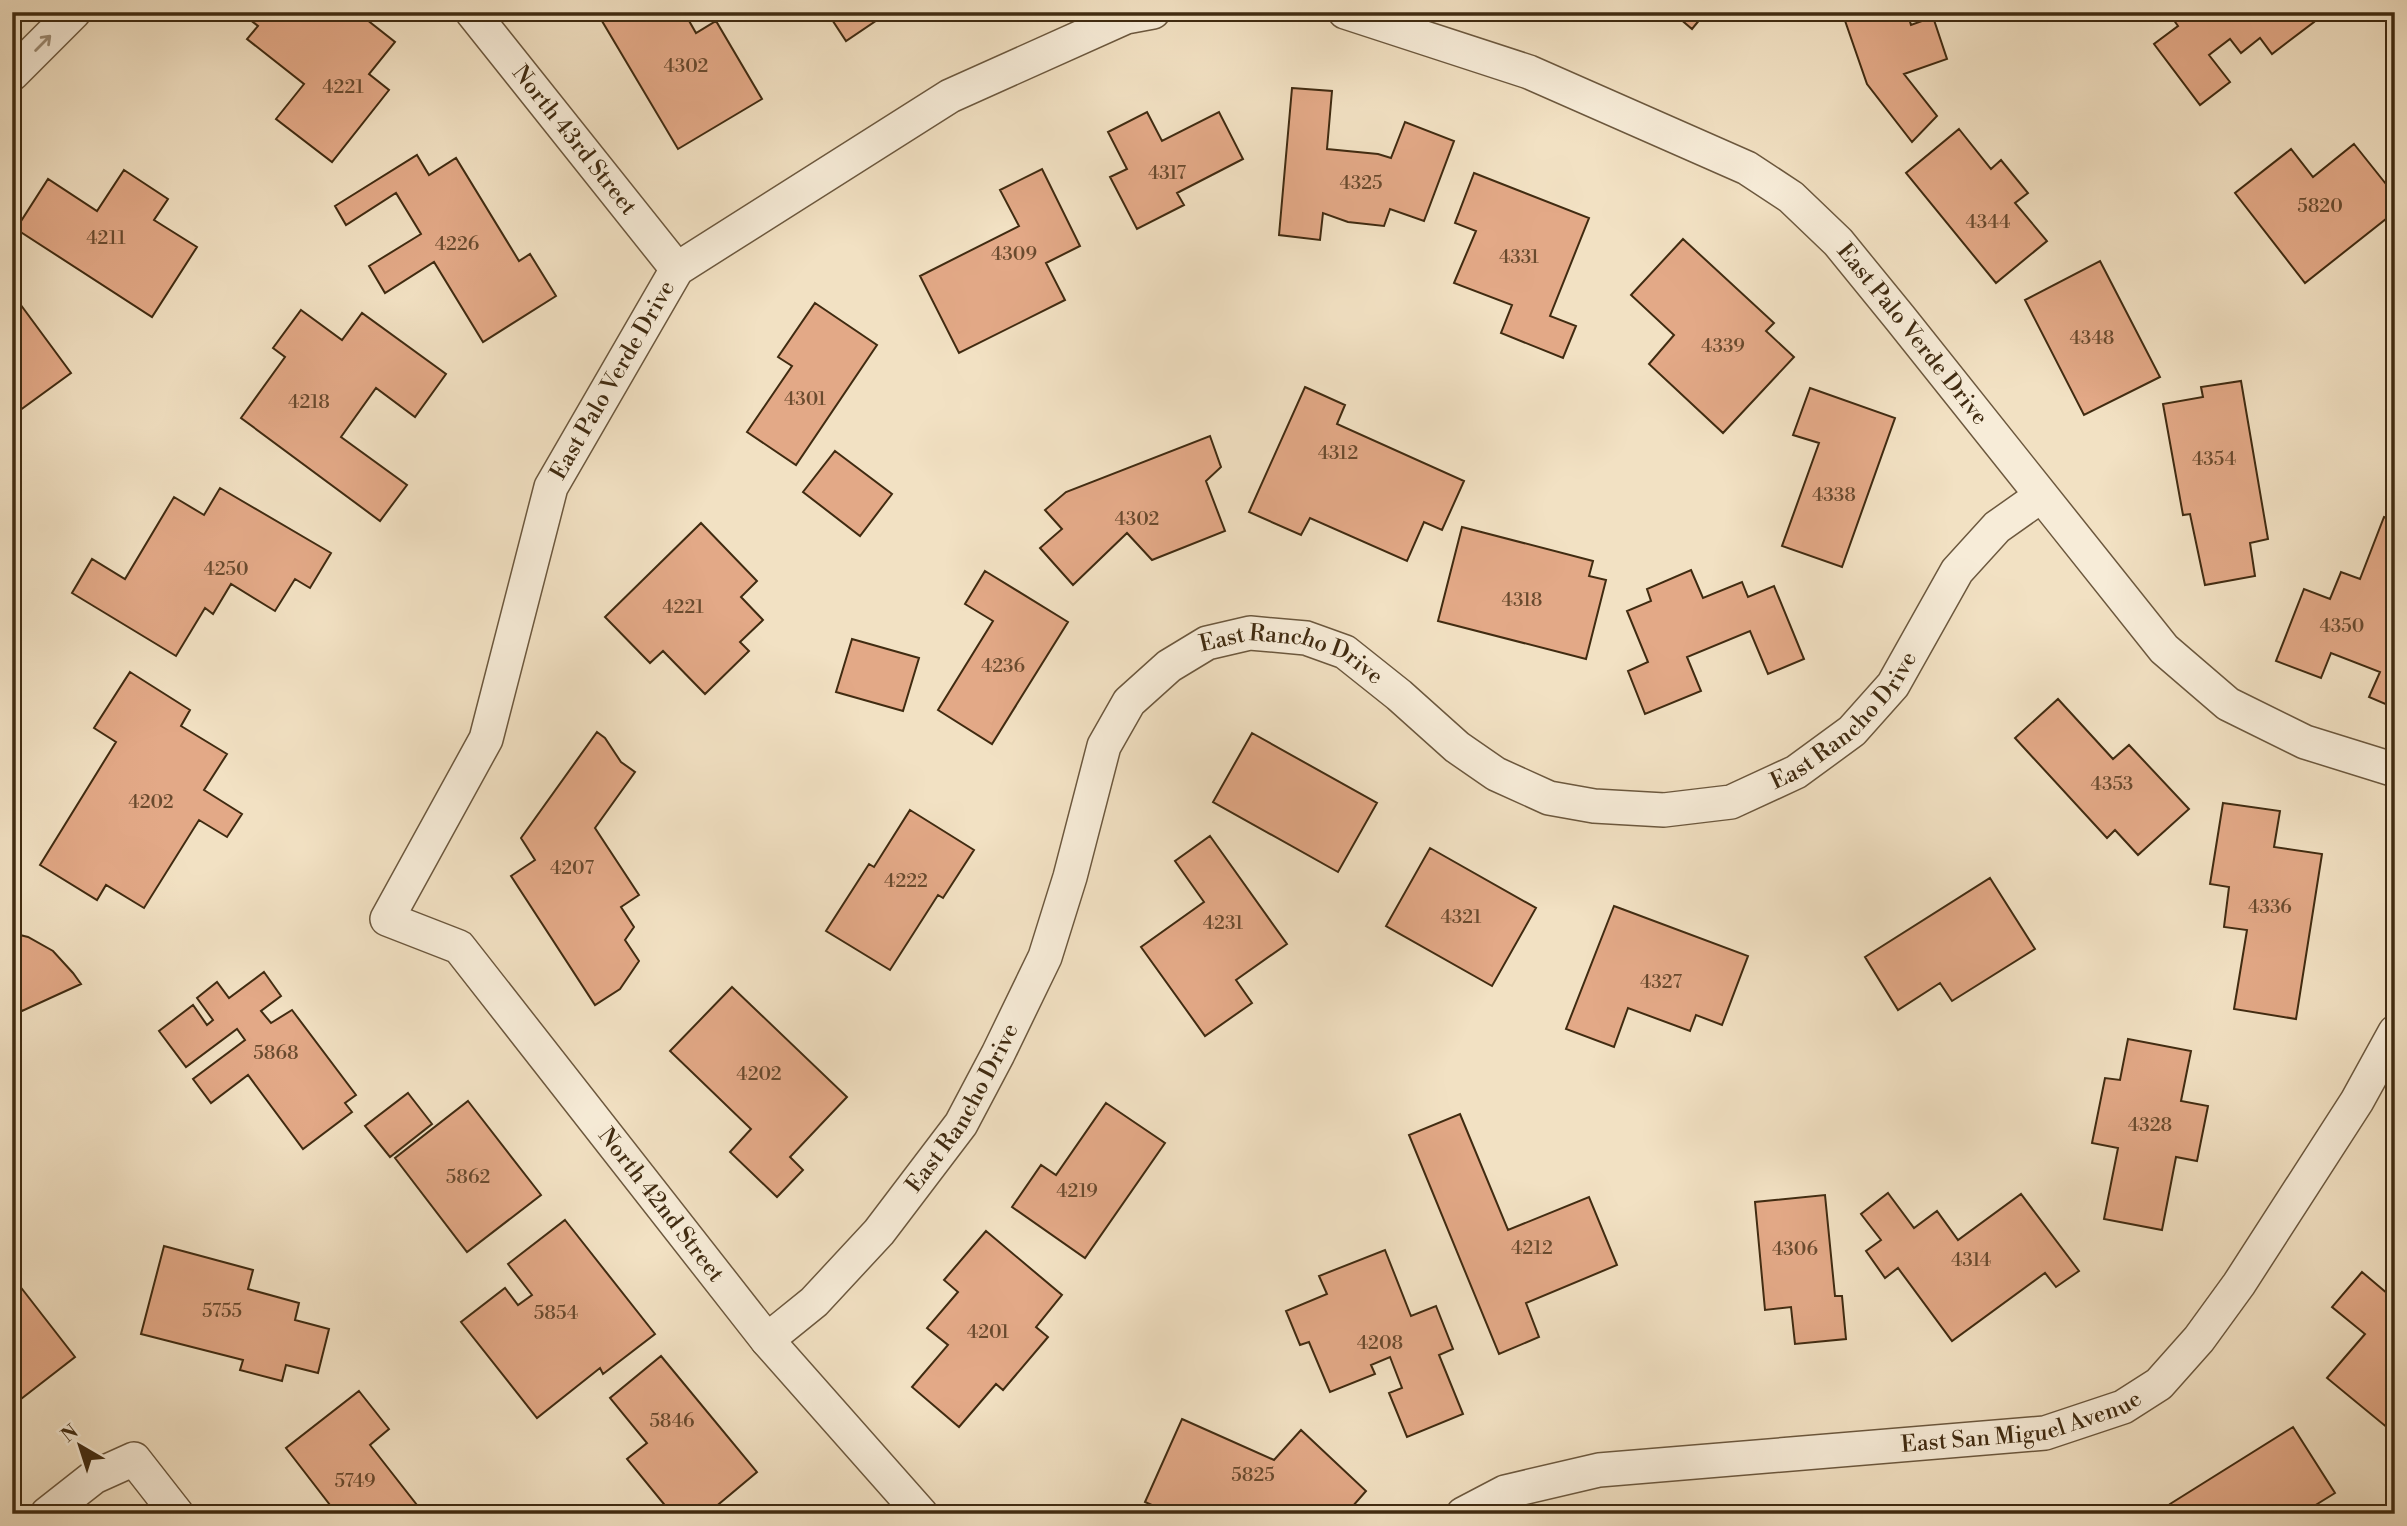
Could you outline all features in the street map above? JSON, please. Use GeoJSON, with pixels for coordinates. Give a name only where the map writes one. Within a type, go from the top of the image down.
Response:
{"type":"FeatureCollection","features":[{"type":"Feature","properties":{"kind":"street"},"geometry":{"type":"LineString","coordinates":[[12,74],[74,12]]}},
{"type":"Feature","properties":{"kind":"street","name":"North 43rd Street"},"geometry":{"type":"LineString","coordinates":[[472,12],[677,270]]}},
{"type":"Feature","properties":{"kind":"street","name":"East Palo Verde Drive"},"geometry":{"type":"LineString","coordinates":[[387,919],[486,739],[551,486],[677,270],[950,96],[1126,17],[1153,12]]}},
{"type":"Feature","properties":{"kind":"street","name":"East Palo Verde Drive"},"geometry":{"type":"LineString","coordinates":[[1345,12],[1529,72],[1747,168],[1791,197],[1838,242],[2164,649],[2228,704],[2305,742],[2395,770]]}},
{"type":"Feature","properties":{"kind":"street","name":"East Rancho Drive"},"geometry":{"type":"LineString","coordinates":[[767,1340],[814,1302],[879,1232],[961,1124],[1045,957],[1070,877],[1104,746],[1129,702],[1169,666],[1207,643],[1250,633],[1306,638],[1345,652],[1399,695],[1457,747],[1496,774],[1549,798],[1594,806],[1664,810],[1731,802],[1796,772],[1852,731],[1894,685],[1957,571],[1997,527],[2041,496]]}},
{"type":"Feature","properties":{"kind":"street","name":"North 42nd Street"},"geometry":{"type":"LineString","coordinates":[[387,919],[459,947],[767,1340],[922,1514]]}},
{"type":"Feature","properties":{"kind":"street","name":"East San Miguel Avenue"},"geometry":{"type":"LineString","coordinates":[[1463,1514],[1505,1492],[1599,1471],[2045,1433],[2123,1407],[2159,1384],[2199,1339],[2239,1284],[2357,1101],[2395,1032]]}},
{"type":"Feature","properties":{"kind":"street"},"geometry":{"type":"LineString","coordinates":[[47,1514],[94,1477],[134,1459],[177,1514]]}},
{"type":"Feature","properties":{"kind":"building"},"geometry":{"type":"Polygon","coordinates":[[[240,12],[357,12],[395,42],[369,74],[389,90],[332,162],[276,119],[304,84],[247,39],[258,26],[240,12]]]}},
{"type":"Feature","properties":{"kind":"building"},"geometry":{"type":"Polygon","coordinates":[[[616,12],[684,12],[696,33],[716,21],[762,99],[678,149],[602,21],[616,12]]]}},
{"type":"Feature","properties":{"kind":"building"},"geometry":{"type":"Polygon","coordinates":[[[827,12],[889,12],[846,41],[827,12]]]}},
{"type":"Feature","properties":{"kind":"building"},"geometry":{"type":"Polygon","coordinates":[[[1672,12],[1706,12],[1692,29],[1672,12]]]}},
{"type":"Feature","properties":{"kind":"building"},"geometry":{"type":"Polygon","coordinates":[[[1842,12],[1907,12],[1911,25],[1933,17],[1947,59],[1904,74],[1937,116],[1912,142],[1867,84],[1842,12]]]}},
{"type":"Feature","properties":{"kind":"building"},"geometry":{"type":"Polygon","coordinates":[[[2168,12],[2306,12],[2314,22],[2272,54],[2260,38],[2241,53],[2230,39],[2209,55],[2230,82],[2200,105],[2154,44],[2178,26],[2168,12]]]}},
{"type":"Feature","properties":{"kind":"building"},"geometry":{"type":"Polygon","coordinates":[[[1292,88],[1332,91],[1327,149],[1378,154],[1391,158],[1405,122],[1454,141],[1424,221],[1390,209],[1384,226],[1348,222],[1323,213],[1320,240],[1279,235],[1292,88]]]}},
{"type":"Feature","properties":{"kind":"building"},"geometry":{"type":"Polygon","coordinates":[[[1147,112],[1162,141],[1219,112],[1243,159],[1177,193],[1184,205],[1137,229],[1110,177],[1127,169],[1108,132],[1147,112]]]}},
{"type":"Feature","properties":{"kind":"building"},"geometry":{"type":"Polygon","coordinates":[[[1959,129],[1991,169],[2001,160],[2028,193],[2015,203],[2047,241],[1996,283],[1906,173],[1959,129]]]}},
{"type":"Feature","properties":{"kind":"building"},"geometry":{"type":"Polygon","coordinates":[[[2354,144],[2390,189],[2395,186],[2395,231],[2386,219],[2305,283],[2235,193],[2291,149],[2313,177],[2354,144]]]}},
{"type":"Feature","properties":{"kind":"building"},"geometry":{"type":"Polygon","coordinates":[[[417,155],[429,175],[456,158],[519,261],[530,254],[556,296],[483,342],[434,262],[385,293],[369,266],[421,234],[396,193],[346,225],[335,206],[417,155]]]}},
{"type":"Feature","properties":{"kind":"building"},"geometry":{"type":"Polygon","coordinates":[[[1042,169],[1080,246],[1046,263],[1065,300],[959,353],[920,276],[1019,226],[1000,190],[1042,169]]]}},
{"type":"Feature","properties":{"kind":"building"},"geometry":{"type":"Polygon","coordinates":[[[124,170],[168,199],[154,220],[197,247],[152,317],[16,229],[48,179],[97,211],[124,170]]]}},
{"type":"Feature","properties":{"kind":"building"},"geometry":{"type":"Polygon","coordinates":[[[1474,173],[1589,218],[1550,316],[1576,326],[1563,358],[1501,333],[1512,305],[1454,283],[1476,231],[1455,223],[1474,173]]]}},
{"type":"Feature","properties":{"kind":"building"},"geometry":{"type":"Polygon","coordinates":[[[1683,239],[1774,323],[1766,331],[1794,357],[1723,433],[1649,364],[1674,335],[1631,295],[1683,239]]]}},
{"type":"Feature","properties":{"kind":"building"},"geometry":{"type":"Polygon","coordinates":[[[2100,261],[2160,377],[2084,415],[2025,300],[2100,261]]]}},
{"type":"Feature","properties":{"kind":"building"},"geometry":{"type":"Polygon","coordinates":[[[12,293],[71,373],[12,416],[12,293]]]}},
{"type":"Feature","properties":{"kind":"building"},"geometry":{"type":"Polygon","coordinates":[[[815,303],[877,345],[796,465],[747,432],[792,366],[778,357],[815,303]]]}},
{"type":"Feature","properties":{"kind":"building"},"geometry":{"type":"Polygon","coordinates":[[[301,310],[342,340],[362,313],[446,374],[415,417],[376,388],[341,437],[407,485],[380,521],[241,418],[285,357],[273,348],[301,310]]]}},
{"type":"Feature","properties":{"kind":"building"},"geometry":{"type":"Polygon","coordinates":[[[2241,381],[2268,539],[2250,543],[2255,576],[2205,585],[2190,514],[2183,515],[2163,404],[2203,397],[2201,387],[2241,381]]]}},
{"type":"Feature","properties":{"kind":"building"},"geometry":{"type":"Polygon","coordinates":[[[1305,387],[1345,405],[1337,424],[1464,481],[1442,530],[1424,522],[1407,561],[1310,518],[1301,535],[1249,512],[1305,387]]]}},
{"type":"Feature","properties":{"kind":"building"},"geometry":{"type":"Polygon","coordinates":[[[1810,388],[1895,418],[1842,567],[1782,546],[1819,443],[1793,435],[1810,388]]]}},
{"type":"Feature","properties":{"kind":"building"},"geometry":{"type":"Polygon","coordinates":[[[1210,436],[1221,467],[1206,481],[1225,531],[1152,560],[1127,533],[1073,585],[1040,548],[1062,529],[1045,510],[1066,492],[1210,436]]]}},
{"type":"Feature","properties":{"kind":"building"},"geometry":{"type":"Polygon","coordinates":[[[835,451],[892,494],[860,536],[803,492],[835,451]]]}},
{"type":"Feature","properties":{"kind":"building"},"geometry":{"type":"Polygon","coordinates":[[[220,488],[331,553],[310,588],[295,579],[275,611],[231,584],[213,614],[205,608],[176,656],[72,593],[92,559],[125,579],[174,497],[204,515],[220,488]]]}},
{"type":"Feature","properties":{"kind":"building"},"geometry":{"type":"Polygon","coordinates":[[[2384,517],[2395,521],[2395,693],[2390,706],[2369,697],[2380,672],[2331,653],[2321,678],[2276,661],[2304,589],[2330,599],[2341,572],[2360,579],[2384,517]]]}},
{"type":"Feature","properties":{"kind":"building"},"geometry":{"type":"Polygon","coordinates":[[[701,523],[757,581],[741,597],[763,620],[740,642],[749,651],[705,694],[663,651],[650,663],[605,617],[701,523]]]}},
{"type":"Feature","properties":{"kind":"building"},"geometry":{"type":"Polygon","coordinates":[[[1462,527],[1593,561],[1589,576],[1606,580],[1586,659],[1438,621],[1462,527]]]}},
{"type":"Feature","properties":{"kind":"building"},"geometry":{"type":"Polygon","coordinates":[[[1691,570],[1703,598],[1742,582],[1748,597],[1774,586],[1804,659],[1768,674],[1750,631],[1687,657],[1701,691],[1645,714],[1628,671],[1648,662],[1627,611],[1651,601],[1647,589],[1691,570]]]}},
{"type":"Feature","properties":{"kind":"building"},"geometry":{"type":"Polygon","coordinates":[[[985,571],[1068,622],[992,744],[938,710],[993,621],[965,604],[985,571]]]}},
{"type":"Feature","properties":{"kind":"building"},"geometry":{"type":"Polygon","coordinates":[[[852,639],[919,658],[903,711],[836,692],[852,639]]]}},
{"type":"Feature","properties":{"kind":"building"},"geometry":{"type":"Polygon","coordinates":[[[130,672],[190,710],[181,726],[227,754],[204,790],[242,814],[227,837],[199,820],[144,908],[106,885],[97,900],[40,865],[116,742],[94,728],[130,672]]]}},
{"type":"Feature","properties":{"kind":"building"},"geometry":{"type":"Polygon","coordinates":[[[2058,699],[2113,759],[2129,745],[2189,809],[2138,855],[2115,830],[2107,838],[2015,738],[2058,699]]]}},
{"type":"Feature","properties":{"kind":"building"},"geometry":{"type":"Polygon","coordinates":[[[597,732],[605,738],[621,762],[635,772],[595,828],[639,895],[621,907],[634,927],[625,940],[639,961],[620,989],[595,1005],[511,876],[535,860],[521,838],[597,732]]]}},
{"type":"Feature","properties":{"kind":"building"},"geometry":{"type":"Polygon","coordinates":[[[1252,733],[1377,803],[1338,872],[1213,802],[1252,733]]]}},
{"type":"Feature","properties":{"kind":"building"},"geometry":{"type":"Polygon","coordinates":[[[2223,803],[2280,811],[2274,847],[2322,854],[2296,1019],[2234,1009],[2247,930],[2224,927],[2229,887],[2210,884],[2223,803]]]}},
{"type":"Feature","properties":{"kind":"building"},"geometry":{"type":"Polygon","coordinates":[[[910,810],[974,850],[943,898],[938,895],[890,970],[826,931],[869,864],[874,867],[910,810]]]}},
{"type":"Feature","properties":{"kind":"building"},"geometry":{"type":"Polygon","coordinates":[[[1210,836],[1287,944],[1236,980],[1252,1003],[1205,1036],[1141,947],[1204,902],[1175,861],[1210,836]]]}},
{"type":"Feature","properties":{"kind":"building"},"geometry":{"type":"Polygon","coordinates":[[[1430,848],[1536,908],[1492,986],[1386,926],[1430,848]]]}},
{"type":"Feature","properties":{"kind":"building"},"geometry":{"type":"Polygon","coordinates":[[[1990,878],[2035,949],[1952,1001],[1940,983],[1898,1010],[1865,957],[1990,878]]]}},
{"type":"Feature","properties":{"kind":"building"},"geometry":{"type":"Polygon","coordinates":[[[1614,906],[1748,956],[1722,1025],[1696,1015],[1690,1031],[1628,1008],[1614,1047],[1566,1029],[1614,906]]]}},
{"type":"Feature","properties":{"kind":"building"},"geometry":{"type":"Polygon","coordinates":[[[12,933],[28,937],[53,951],[81,984],[22,1011],[12,999],[12,933]]]}},
{"type":"Feature","properties":{"kind":"building"},"geometry":{"type":"Polygon","coordinates":[[[264,972],[281,996],[261,1011],[271,1023],[292,1010],[356,1095],[345,1103],[352,1112],[303,1149],[248,1075],[211,1103],[193,1079],[245,1040],[237,1029],[186,1067],[159,1031],[193,1005],[207,1025],[213,1020],[197,998],[217,982],[229,998],[264,972]]]}},
{"type":"Feature","properties":{"kind":"building"},"geometry":{"type":"Polygon","coordinates":[[[732,987],[847,1097],[790,1157],[803,1170],[777,1197],[730,1152],[751,1129],[670,1051],[732,987]]]}},
{"type":"Feature","properties":{"kind":"building"},"geometry":{"type":"Polygon","coordinates":[[[2128,1039],[2191,1051],[2181,1101],[2208,1106],[2197,1161],[2176,1157],[2162,1230],[2104,1219],[2118,1148],[2092,1143],[2105,1078],[2120,1080],[2128,1039]]]}},
{"type":"Feature","properties":{"kind":"building"},"geometry":{"type":"Polygon","coordinates":[[[408,1093],[432,1124],[390,1157],[365,1126],[408,1093]]]}},
{"type":"Feature","properties":{"kind":"building"},"geometry":{"type":"Polygon","coordinates":[[[468,1101],[541,1195],[467,1252],[395,1158],[468,1101]]]}},
{"type":"Feature","properties":{"kind":"building"},"geometry":{"type":"Polygon","coordinates":[[[1106,1103],[1165,1143],[1085,1258],[1012,1207],[1041,1165],[1056,1175],[1106,1103]]]}},
{"type":"Feature","properties":{"kind":"building"},"geometry":{"type":"Polygon","coordinates":[[[1460,1114],[1508,1230],[1589,1197],[1617,1265],[1526,1303],[1539,1337],[1499,1354],[1409,1135],[1460,1114]]]}},
{"type":"Feature","properties":{"kind":"building"},"geometry":{"type":"Polygon","coordinates":[[[1888,1193],[1914,1228],[1937,1211],[1958,1240],[2021,1194],[2079,1271],[2056,1287],[2045,1273],[1952,1341],[1898,1268],[1885,1278],[1866,1251],[1881,1240],[1861,1214],[1888,1193]]]}},
{"type":"Feature","properties":{"kind":"building"},"geometry":{"type":"Polygon","coordinates":[[[1825,1195],[1835,1296],[1842,1296],[1846,1339],[1795,1344],[1791,1307],[1765,1310],[1755,1202],[1825,1195]]]}},
{"type":"Feature","properties":{"kind":"building"},"geometry":{"type":"Polygon","coordinates":[[[565,1220],[655,1334],[603,1374],[600,1368],[537,1418],[461,1322],[505,1288],[518,1305],[532,1295],[508,1264],[565,1220]]]}},
{"type":"Feature","properties":{"kind":"building"},"geometry":{"type":"Polygon","coordinates":[[[986,1231],[1062,1295],[1036,1327],[1048,1337],[1003,1390],[996,1384],[959,1427],[912,1387],[948,1345],[927,1328],[958,1292],[944,1280],[986,1231]]]}},
{"type":"Feature","properties":{"kind":"building"},"geometry":{"type":"Polygon","coordinates":[[[164,1246],[253,1270],[248,1289],[299,1303],[295,1320],[329,1329],[318,1373],[286,1365],[282,1381],[240,1370],[243,1360],[141,1334],[164,1246]]]}},
{"type":"Feature","properties":{"kind":"building"},"geometry":{"type":"Polygon","coordinates":[[[1385,1250],[1411,1316],[1436,1306],[1453,1349],[1439,1355],[1463,1414],[1407,1437],[1389,1393],[1402,1388],[1390,1357],[1371,1365],[1375,1374],[1330,1392],[1309,1342],[1300,1345],[1286,1311],[1327,1294],[1319,1276],[1385,1250]]]}},
{"type":"Feature","properties":{"kind":"building"},"geometry":{"type":"Polygon","coordinates":[[[2362,1272],[2395,1300],[2395,1434],[2327,1378],[2365,1334],[2332,1307],[2362,1272]]]}},
{"type":"Feature","properties":{"kind":"building"},"geometry":{"type":"Polygon","coordinates":[[[12,1276],[75,1357],[12,1406],[12,1276]]]}},
{"type":"Feature","properties":{"kind":"building"},"geometry":{"type":"Polygon","coordinates":[[[661,1356],[757,1472],[707,1514],[672,1514],[627,1459],[647,1443],[610,1398],[661,1356]]]}},
{"type":"Feature","properties":{"kind":"building"},"geometry":{"type":"Polygon","coordinates":[[[359,1391],[389,1429],[370,1445],[424,1514],[337,1514],[286,1448],[359,1391]]]}},
{"type":"Feature","properties":{"kind":"building"},"geometry":{"type":"Polygon","coordinates":[[[1182,1419],[1274,1460],[1301,1430],[1366,1491],[1346,1514],[1172,1514],[1145,1502],[1182,1419]]]}},
{"type":"Feature","properties":{"kind":"building"},"geometry":{"type":"Polygon","coordinates":[[[2293,1427],[2335,1493],[2301,1514],[2176,1514],[2170,1504],[2293,1427]]]}}]}
